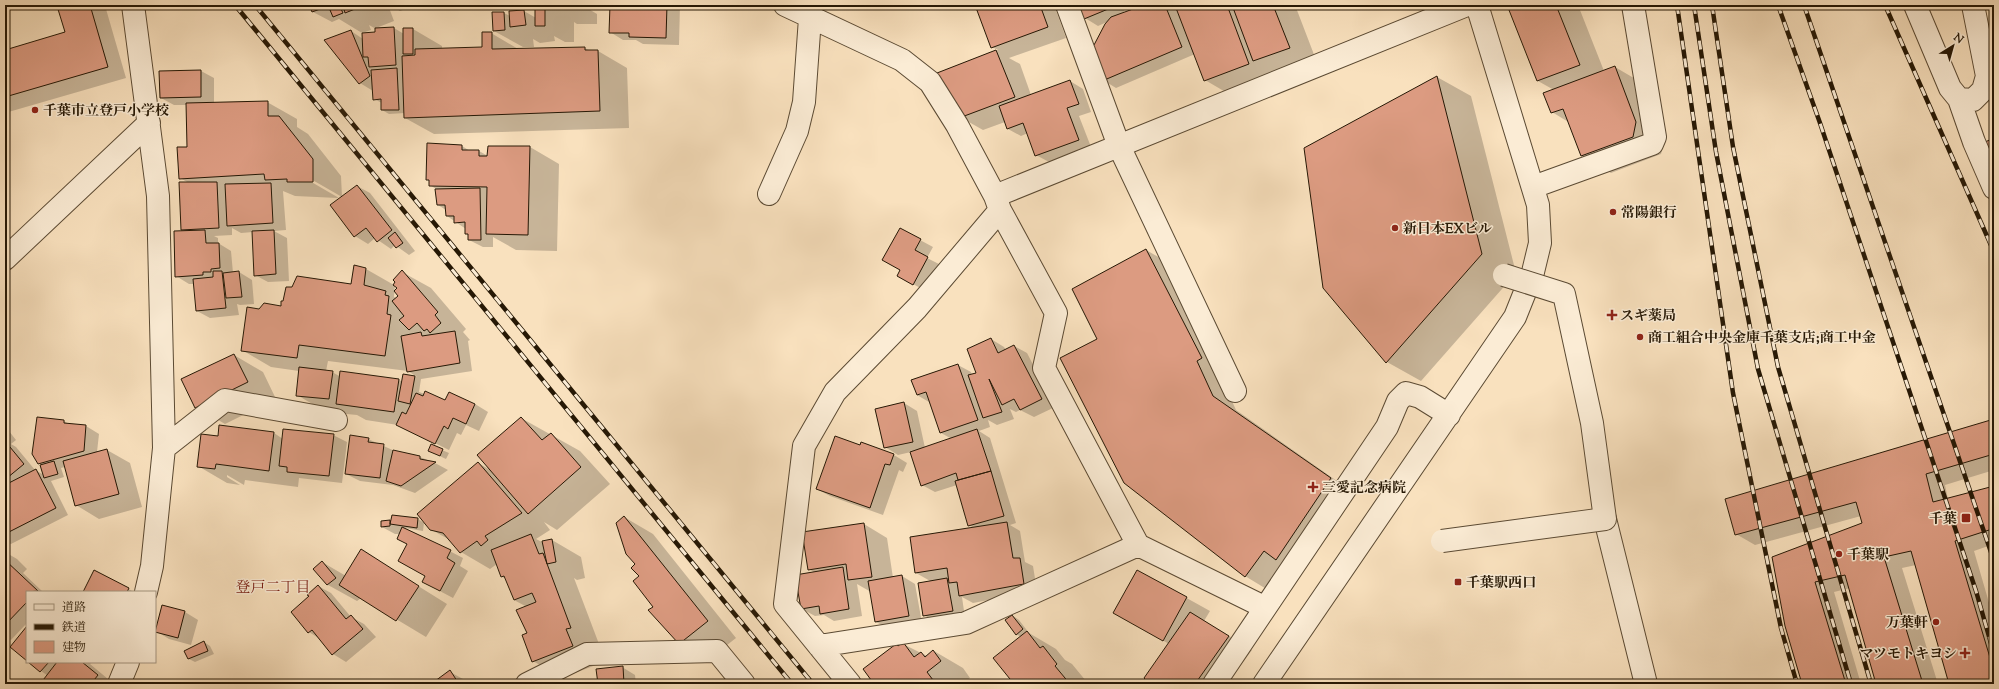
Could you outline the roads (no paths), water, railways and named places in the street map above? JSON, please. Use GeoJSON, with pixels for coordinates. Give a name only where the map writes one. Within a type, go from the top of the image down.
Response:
{"type":"FeatureCollection","features":[{"type":"Feature","properties":{"kind":"street"},"geometry":{"type":"LineString","coordinates":[[133,5],[158,196],[164,448],[152,566],[146,591]]}},
{"type":"Feature","properties":{"kind":"street"},"geometry":{"type":"LineString","coordinates":[[785,5],[902,60],[930,82],[957,125],[1056,313],[1044,368],[1138,546],[1264,607]]}},
{"type":"Feature","properties":{"kind":"street"},"geometry":{"type":"LineString","coordinates":[[1067,5],[1119,146],[1235,391]]}},
{"type":"Feature","properties":{"kind":"street"},"geometry":{"type":"LineString","coordinates":[[850,684],[785,604],[804,446],[835,392],[917,308],[998,203],[1119,146],[1467,5]]}},
{"type":"Feature","properties":{"kind":"street"},"geometry":{"type":"LineString","coordinates":[[1264,684],[1515,317],[1533,272],[1540,243],[1538,206],[1477,5]]}},
{"type":"Feature","properties":{"kind":"street"},"geometry":{"type":"LineString","coordinates":[[1533,187],[1652,144],[1655,137],[1634,5]]}},
{"type":"Feature","properties":{"kind":"street"},"geometry":{"type":"LineString","coordinates":[[1915,5],[1950,88],[1959,99],[1974,142],[1994,188]]}},
{"type":"Feature","properties":{"kind":"street"},"geometry":{"type":"LineString","coordinates":[[1959,99],[1973,100],[1983,90],[1987,76],[1973,5]]}},
{"type":"Feature","properties":{"kind":"street"},"geometry":{"type":"LineString","coordinates":[[769,194],[797,131],[804,102],[810,18]]}},
{"type":"Feature","properties":{"kind":"street"},"geometry":{"type":"LineString","coordinates":[[5,259],[149,123]]}},
{"type":"Feature","properties":{"kind":"street"},"geometry":{"type":"LineString","coordinates":[[1504,276],[1564,294],[1592,423],[1605,519],[1646,684]]}},
{"type":"Feature","properties":{"kind":"street"},"geometry":{"type":"LineString","coordinates":[[1214,684],[1264,607],[1387,427],[1398,401],[1406,393],[1420,397],[1449,415]]}},
{"type":"Feature","properties":{"kind":"street"},"geometry":{"type":"LineString","coordinates":[[164,448],[225,400],[336,420]]}},
{"type":"Feature","properties":{"kind":"street"},"geometry":{"type":"LineString","coordinates":[[1442,541],[1605,519]]}},
{"type":"Feature","properties":{"kind":"street"},"geometry":{"type":"LineString","coordinates":[[819,646],[966,623],[1138,546]]}},
{"type":"Feature","properties":{"kind":"street"},"geometry":{"type":"LineString","coordinates":[[527,684],[587,654],[717,651],[744,684]]}},
{"type":"Feature","properties":{"kind":"street"},"geometry":{"type":"LineString","coordinates":[[119,684],[128,663]]}},
{"type":"Feature","properties":{"kind":"railway"},"geometry":{"type":"LineString","coordinates":[[235,5],[792,684]]}},
{"type":"Feature","properties":{"kind":"railway"},"geometry":{"type":"LineString","coordinates":[[255,5],[813,684]]}},
{"type":"Feature","properties":{"kind":"railway"},"geometry":{"type":"LineString","coordinates":[[1677,5],[1733,393],[1781,628],[1797,684]]}},
{"type":"Feature","properties":{"kind":"railway"},"geometry":{"type":"LineString","coordinates":[[1694,5],[1716,152],[1758,369],[1851,684]]}},
{"type":"Feature","properties":{"kind":"railway"},"geometry":{"type":"LineString","coordinates":[[1712,5],[1733,147],[1778,367],[1871,684]]}},
{"type":"Feature","properties":{"kind":"railway"},"geometry":{"type":"LineString","coordinates":[[1778,5],[1820,123],[1976,591],[1994,654]]}},
{"type":"Feature","properties":{"kind":"railway"},"geometry":{"type":"LineString","coordinates":[[1804,5],[1994,561]]}},
{"type":"Feature","properties":{"kind":"railway"},"geometry":{"type":"LineString","coordinates":[[1885,5],[1994,252]]}},
{"type":"Feature","properties":{"kind":"place","name":"千葉市立登戸小学校"},"geometry":{"type":"Point","coordinates":[35,110]}},
{"type":"Feature","properties":{"kind":"place","name":"常陽銀行"},"geometry":{"type":"Point","coordinates":[1613,212]}},
{"type":"Feature","properties":{"kind":"place","name":"新日本EXビル"},"geometry":{"type":"Point","coordinates":[1395,228]}},
{"type":"Feature","properties":{"kind":"place","name":"スギ薬局"},"geometry":{"type":"Point","coordinates":[1612,315]}},
{"type":"Feature","properties":{"kind":"place","name":"商工組合中央金庫千葉支店;商工中金"},"geometry":{"type":"Point","coordinates":[1640,337]}},
{"type":"Feature","properties":{"kind":"place","name":"三愛記念病院"},"geometry":{"type":"Point","coordinates":[1313,487]}},
{"type":"Feature","properties":{"kind":"place","name":"千葉"},"geometry":{"type":"Point","coordinates":[1966,518]}},
{"type":"Feature","properties":{"kind":"place","name":"千葉駅"},"geometry":{"type":"Point","coordinates":[1839,554]}},
{"type":"Feature","properties":{"kind":"place","name":"千葉駅西口"},"geometry":{"type":"Point","coordinates":[1458,582]}},
{"type":"Feature","properties":{"kind":"place","name":"万葉軒"},"geometry":{"type":"Point","coordinates":[1936,622]}},
{"type":"Feature","properties":{"kind":"place","name":"マツモトキヨシ"},"geometry":{"type":"Point","coordinates":[1965,653]}},
{"type":"Feature","properties":{"kind":"district","name":"登戸二丁目"},"geometry":{"type":"Point","coordinates":[273,587]}}]}
